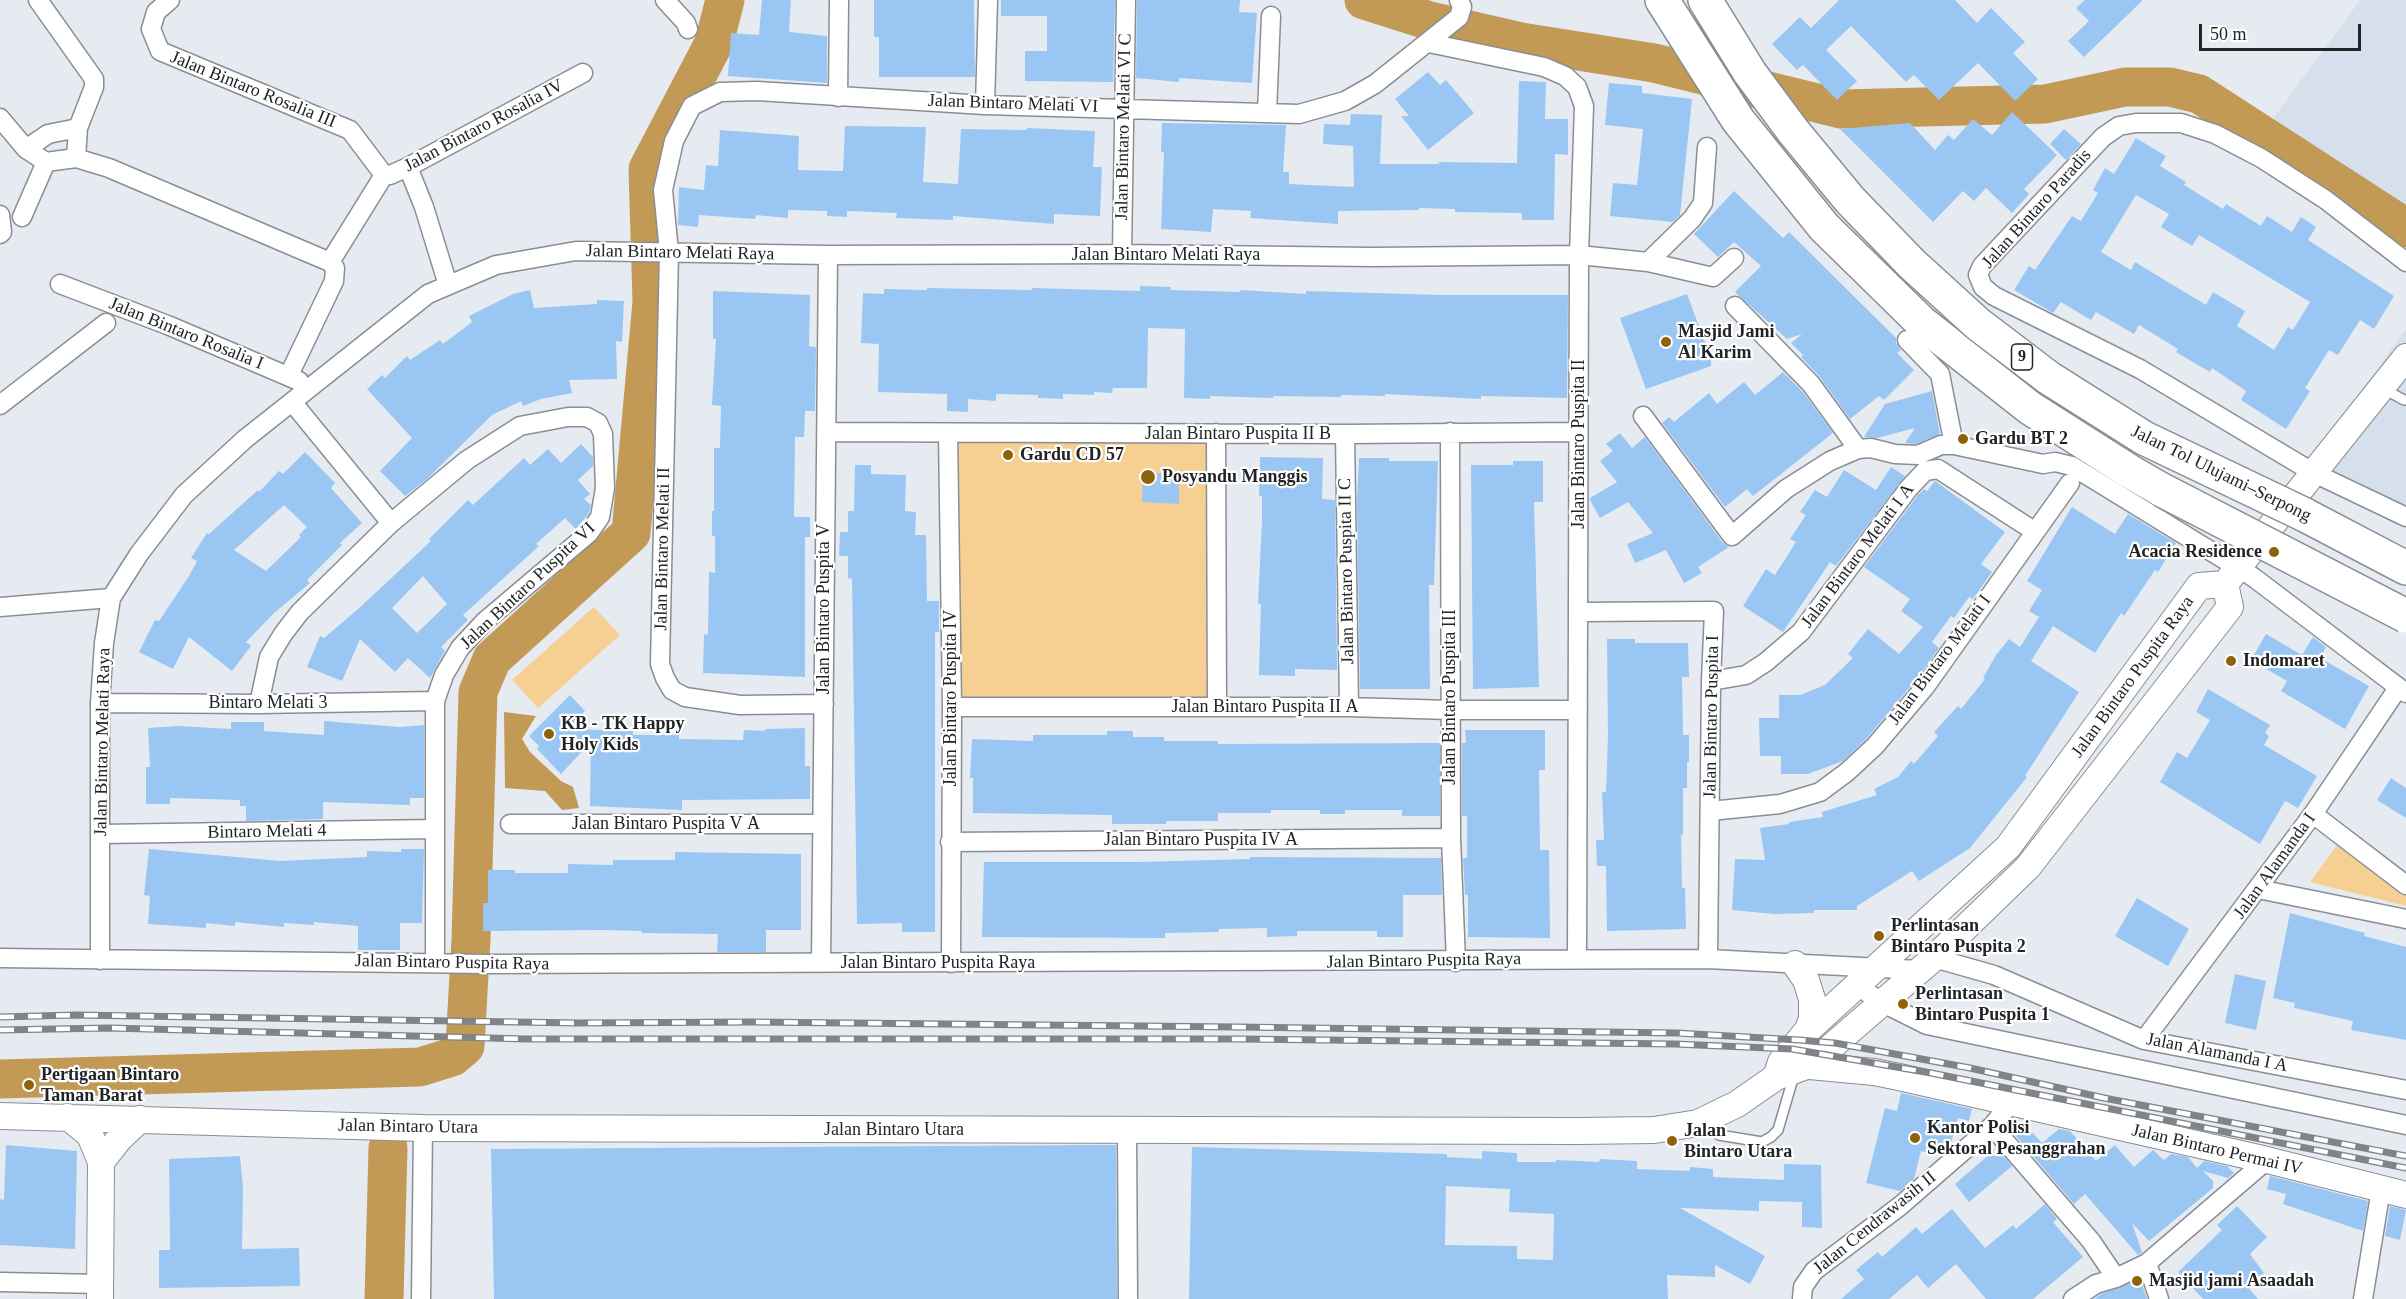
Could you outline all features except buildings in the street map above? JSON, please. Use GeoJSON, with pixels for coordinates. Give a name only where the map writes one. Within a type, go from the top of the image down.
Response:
{"type":"FeatureCollection","features":[{"type":"Feature","properties":{"kind":"highway","name":"Jalan Tol Ulujami–Serpong"},"geometry":{"type":"LineString","coordinates":[[1705,0],[1750,73],[1793,131],[1850,200],[1912,264],[1978,324],[2049,378],[2144,438],[2303,514],[2406,568]]}},
{"type":"Feature","properties":{"kind":"highway","name":"Jalan Tol Ulujami–Serpong"},"geometry":{"type":"LineString","coordinates":[[1665,5],[1738,120],[1824,227],[1923,323],[2030,408],[2129,471],[2406,616]]}},
{"type":"Feature","properties":{"kind":"main road"},"geometry":{"type":"LineString","coordinates":[[2232,576],[2406,357]]}},
{"type":"Feature","properties":{"kind":"main road","name":"Jalan Bintaro Puspita Raya"},"geometry":{"type":"LineString","coordinates":[[2232,576],[2230,607],[2028,867],[1926,964],[1840,1040],[1790,1069],[1812,1027],[2008,847],[2199,586],[2232,576]]}},
{"type":"Feature","properties":{"kind":"main road"},"geometry":{"type":"LineString","coordinates":[[1799,964],[1812,999],[1812,1027]]}},
{"type":"Feature","properties":{"kind":"main road","name":"Jalan Bintaro Permai IV"},"geometry":{"type":"LineString","coordinates":[[1790,1069],[1882,1073],[2266,1160],[2406,1195]]}},
{"type":"Feature","properties":{"kind":"main road","name":"Jalan Bintaro Utara"},"geometry":{"type":"LineString","coordinates":[[0,1116],[423,1128],[1127,1131],[1654,1130],[1698,1123],[1737,1104],[1790,1069]]}},
{"type":"Feature","properties":{"kind":"main road"},"geometry":{"type":"LineString","coordinates":[[68,1117],[90,1136],[101,1162],[100,1292]]}},
{"type":"Feature","properties":{"kind":"main road"},"geometry":{"type":"LineString","coordinates":[[101,1162],[119,1139],[140,1119]]}},
{"type":"Feature","properties":{"kind":"street"},"geometry":{"type":"LineString","coordinates":[[38,0],[94,79],[94,87],[78,128],[76,158]]}},
{"type":"Feature","properties":{"kind":"street","name":"Jalan Bintaro Rosalia III"},"geometry":{"type":"LineString","coordinates":[[170,0],[156,12],[151,29],[160,51],[350,130],[384,175]]}},
{"type":"Feature","properties":{"kind":"street"},"geometry":{"type":"LineString","coordinates":[[665,0],[686,23],[688,29]]}},
{"type":"Feature","properties":{"kind":"street"},"geometry":{"type":"LineString","coordinates":[[838,97],[839,0]]}},
{"type":"Feature","properties":{"kind":"street"},"geometry":{"type":"LineString","coordinates":[[985,105],[988,0]]}},
{"type":"Feature","properties":{"kind":"street","name":"Jalan Bintaro Melati VI C"},"geometry":{"type":"LineString","coordinates":[[1122,255],[1126,0]]}},
{"type":"Feature","properties":{"kind":"street","name":"Jalan Bintaro Melati VI"},"geometry":{"type":"LineString","coordinates":[[664,251],[663,190],[675,141],[692,106],[720,92],[757,91],[985,105],[1299,114],[1345,101],[1375,84],[1433,39],[1459,8]]}},
{"type":"Feature","properties":{"kind":"street"},"geometry":{"type":"LineString","coordinates":[[1267,113],[1271,16]]}},
{"type":"Feature","properties":{"kind":"street","name":"Jalan Bintaro Puspita II"},"geometry":{"type":"LineString","coordinates":[[1433,39],[1544,67],[1564,76],[1577,87],[1584,105],[1579,255],[1580,612],[1577,958]]}},
{"type":"Feature","properties":{"kind":"street","name":"Jalan Bintaro Rosalia IV"},"geometry":{"type":"LineString","coordinates":[[384,175],[390,175],[408,167],[583,73]]}},
{"type":"Feature","properties":{"kind":"street"},"geometry":{"type":"LineString","coordinates":[[0,118],[26,149],[46,162],[76,158],[109,168],[330,262],[334,268],[334,281],[289,375]]}},
{"type":"Feature","properties":{"kind":"street","name":"Jalan Bintaro Paradis"},"geometry":{"type":"LineString","coordinates":[[2314,473],[2140,369],[1994,296],[1983,287],[1978,274],[1982,266],[2103,137],[2119,126],[2136,123],[2181,123],[2215,134],[2261,158],[2326,200],[2406,262]]}},
{"type":"Feature","properties":{"kind":"street"},"geometry":{"type":"LineString","coordinates":[[26,149],[48,134],[78,128]]}},
{"type":"Feature","properties":{"kind":"street"},"geometry":{"type":"LineString","coordinates":[[1648,262],[1692,219],[1703,203],[1707,147]]}},
{"type":"Feature","properties":{"kind":"street"},"geometry":{"type":"LineString","coordinates":[[22,217],[46,162]]}},
{"type":"Feature","properties":{"kind":"street"},"geometry":{"type":"LineString","coordinates":[[408,167],[424,207],[448,285]]}},
{"type":"Feature","properties":{"kind":"street"},"geometry":{"type":"LineString","coordinates":[[330,262],[384,175]]}},
{"type":"Feature","properties":{"kind":"street"},"geometry":{"type":"LineString","coordinates":[[0,215],[2,232],[0,234]]}},
{"type":"Feature","properties":{"kind":"street","name":"Jalan Bintaro Melati Raya"},"geometry":{"type":"LineString","coordinates":[[100,960],[100,702],[104,643],[111,598],[139,554],[184,495],[245,439],[428,294],[448,285],[496,266],[576,251],[828,255],[1372,257],[1579,255],[1648,262],[1713,277],[1734,258]]}},
{"type":"Feature","properties":{"kind":"street","name":"Jalan Bintaro Melati II"},"geometry":{"type":"LineString","coordinates":[[664,251],[660,664],[672,690],[685,697],[740,705],[824,704]]}},
{"type":"Feature","properties":{"kind":"street","name":"Jalan Bintaro Puspita V"},"geometry":{"type":"LineString","coordinates":[[821,963],[828,255]]}},
{"type":"Feature","properties":{"kind":"street","name":"Jalan Bintaro Rosalia I"},"geometry":{"type":"LineString","coordinates":[[60,284],[289,375],[311,388]]}},
{"type":"Feature","properties":{"kind":"street"},"geometry":{"type":"LineString","coordinates":[[1735,306],[1810,384],[1858,449]]}},
{"type":"Feature","properties":{"kind":"street","name":"Jalan Bintaro Rosalia I"},"geometry":{"type":"LineString","coordinates":[[0,405],[106,323]]}},
{"type":"Feature","properties":{"kind":"street"},"geometry":{"type":"LineString","coordinates":[[1643,416],[1732,536],[1786,489],[1830,461],[1858,449],[1871,448],[1895,454],[1918,455],[1941,445],[1954,444],[1940,374],[1907,340]]}},
{"type":"Feature","properties":{"kind":"street"},"geometry":{"type":"LineString","coordinates":[[259,704],[269,657],[282,634],[300,612],[392,523],[293,402]]}},
{"type":"Feature","properties":{"kind":"street","name":"Jalan Bintaro Puspita VI"},"geometry":{"type":"LineString","coordinates":[[392,523],[467,460],[520,426],[567,417],[587,417],[598,423],[603,434],[605,488],[600,517],[589,533],[485,621],[460,648],[444,675],[435,701],[434,829],[444,962]]}},
{"type":"Feature","properties":{"kind":"street","name":"Jalan Bintaro Puspita II B"},"geometry":{"type":"LineString","coordinates":[[826,432],[1345,434],[1578,432]]}},
{"type":"Feature","properties":{"kind":"street","name":"Jalan Bintaro Puspita III"},"geometry":{"type":"LineString","coordinates":[[1450,432],[1451,838],[1456,962]]}},
{"type":"Feature","properties":{"kind":"street"},"geometry":{"type":"LineString","coordinates":[[1216,433],[1217,707]]}},
{"type":"Feature","properties":{"kind":"street","name":"Jalan Bintaro Puspita IV"},"geometry":{"type":"LineString","coordinates":[[948,434],[952,707],[951,963]]}},
{"type":"Feature","properties":{"kind":"street","name":"Jalan Bintaro Puspita II C"},"geometry":{"type":"LineString","coordinates":[[1345,434],[1349,707]]}},
{"type":"Feature","properties":{"kind":"street","name":"Jalan Alamanda I"},"geometry":{"type":"LineString","coordinates":[[1954,444],[2043,464],[2055,462],[2072,466],[2232,576],[2295,607],[2402,691],[2258,890],[2144,1040]]}},
{"type":"Feature","properties":{"kind":"street","name":"Jalan Bintaro Melati I A"},"geometry":{"type":"LineString","coordinates":[[1711,681],[1746,675],[1766,662],[1802,632],[1909,488],[1925,471],[1938,469],[2034,531]]}},
{"type":"Feature","properties":{"kind":"street"},"geometry":{"type":"LineString","coordinates":[[2314,473],[2406,517]]}},
{"type":"Feature","properties":{"kind":"street","name":"Jalan Bintaro Melati I"},"geometry":{"type":"LineString","coordinates":[[1710,811],[1780,804],[1820,792],[1847,772],[1875,746],[1925,687],[2070,483]]}},
{"type":"Feature","properties":{"kind":"street"},"geometry":{"type":"LineString","coordinates":[[0,607],[111,598]]}},
{"type":"Feature","properties":{"kind":"street","name":"Jalan Bintaro Puspita I"},"geometry":{"type":"LineString","coordinates":[[1580,612],[1714,611],[1708,959]]}},
{"type":"Feature","properties":{"kind":"street","name":"Bintaro Melati 3"},"geometry":{"type":"LineString","coordinates":[[100,702],[259,704],[435,701]]}},
{"type":"Feature","properties":{"kind":"street","name":"Jalan Bintaro Puspita II A"},"geometry":{"type":"LineString","coordinates":[[952,707],[1349,707],[1578,710]]}},
{"type":"Feature","properties":{"kind":"street"},"geometry":{"type":"LineString","coordinates":[[2313,814],[2406,885]]}},
{"type":"Feature","properties":{"kind":"street","name":"Jalan Bintaro Puspita V A"},"geometry":{"type":"LineString","coordinates":[[510,824],[822,824]]}},
{"type":"Feature","properties":{"kind":"street","name":"Bintaro Melati 4"},"geometry":{"type":"LineString","coordinates":[[100,834],[434,829]]}},
{"type":"Feature","properties":{"kind":"street","name":"Jalan Bintaro Puspita IV A"},"geometry":{"type":"LineString","coordinates":[[950,842],[1451,838]]}},
{"type":"Feature","properties":{"kind":"street"},"geometry":{"type":"LineString","coordinates":[[2258,890],[2406,919]]}},
{"type":"Feature","properties":{"kind":"street","name":"Jalan Bintaro Puspita Raya"},"geometry":{"type":"LineString","coordinates":[[0,958],[488,964],[1456,962],[1577,958],[1708,959],[1876,969],[1926,964]]}},
{"type":"Feature","properties":{"kind":"street","name":"Jalan Alamanda I A"},"geometry":{"type":"LineString","coordinates":[[1926,964],[1995,975],[2144,1040],[2406,1090]]}},
{"type":"Feature","properties":{"kind":"street"},"geometry":{"type":"LineString","coordinates":[[1858,986],[1881,1002],[1927,1025],[1946,1030],[2406,1125]]}},
{"type":"Feature","properties":{"kind":"street","name":"Jalan Cendrawasih II"},"geometry":{"type":"LineString","coordinates":[[1802,1299],[1803,1287],[1814,1271],[1900,1206],[1992,1126],[2011,1103]]}},
{"type":"Feature","properties":{"kind":"street"},"geometry":{"type":"LineString","coordinates":[[1992,1126],[2091,1241],[2116,1278]]}},
{"type":"Feature","properties":{"kind":"street"},"geometry":{"type":"LineString","coordinates":[[421,1299],[423,1128]]}},
{"type":"Feature","properties":{"kind":"street"},"geometry":{"type":"LineString","coordinates":[[1127,1131],[1128,1299]]}},
{"type":"Feature","properties":{"kind":"street"},"geometry":{"type":"LineString","coordinates":[[2083,1296],[2148,1263],[2266,1160]]}},
{"type":"Feature","properties":{"kind":"street"},"geometry":{"type":"LineString","coordinates":[[2363,1299],[2381,1189]]}},
{"type":"Feature","properties":{"kind":"street"},"geometry":{"type":"LineString","coordinates":[[2148,1263],[2159,1299]]}},
{"type":"Feature","properties":{"kind":"street"},"geometry":{"type":"LineString","coordinates":[[0,1282],[100,1292]]}},
{"type":"Feature","properties":{"kind":"lane"},"geometry":{"type":"LineString","coordinates":[[2382,387],[2406,399]]}},
{"type":"Feature","properties":{"kind":"lane"},"geometry":{"type":"LineString","coordinates":[[1719,1135],[1762,1142],[1771,1137],[1778,1130],[1790,1069]]}},
{"type":"Feature","properties":{"kind":"shaded area"},"geometry":{"type":"Polygon","coordinates":[[[2360,0],[2406,0],[2406,244],[2259,138],[2360,0]]]}},
{"type":"Feature","properties":{"kind":"shaded area"},"geometry":{"type":"Polygon","coordinates":[[[2406,329],[2406,512],[2302,472],[2406,329]]]}},
{"type":"Feature","properties":{"kind":"shaded area"},"geometry":{"type":"Polygon","coordinates":[[[1216,433],[1217,707],[952,707],[948,434],[1216,433]]]}},
{"type":"Feature","properties":{"kind":"shaded area"},"geometry":{"type":"Polygon","coordinates":[[[594,607],[620,635],[538,708],[512,680],[594,607]]]}},
{"type":"Feature","properties":{"kind":"shaded area"},"geometry":{"type":"Polygon","coordinates":[[[504,712],[536,716],[522,739],[530,752],[561,781],[573,787],[579,808],[562,810],[545,791],[505,788],[504,712]]]}},
{"type":"Feature","properties":{"kind":"shaded area"},"geometry":{"type":"Polygon","coordinates":[[[2348,830],[2406,876],[2406,906],[2310,882],[2348,830]]]}},
{"type":"Feature","properties":{"kind":"waterway"},"geometry":{"type":"LineString","coordinates":[[0,1079],[420,1067],[452,1057],[465,1046],[471,939],[478,692],[492,659],[631,533],[652,302],[648,169],[714,43],[725,0]]}},
{"type":"Feature","properties":{"kind":"waterway"},"geometry":{"type":"LineString","coordinates":[[1364,0],[1430,21],[1521,42],[1654,63],[1841,109],[2045,104],[2125,87],[2170,87],[2199,94],[2406,228]]}},
{"type":"Feature","properties":{"kind":"waterway"},"geometry":{"type":"LineString","coordinates":[[384,1299],[388,1148]]}},
{"type":"Feature","properties":{"kind":"railway"},"geometry":{"type":"LineString","coordinates":[[0,1017],[75,1015],[578,1023],[752,1022],[1236,1027],[1677,1033],[1799,1040],[1835,1043],[1970,1068],[2104,1098],[2406,1156]]}},
{"type":"Feature","properties":{"kind":"railway"},"geometry":{"type":"LineString","coordinates":[[0,1030],[109,1028],[527,1039],[1239,1039],[1675,1044],[1792,1049],[1931,1073],[2406,1168]]}},
{"type":"Feature","properties":{"kind":"place","name":"Masjid Jami Al Karim"},"geometry":{"type":"Point","coordinates":[1666,342]}},
{"type":"Feature","properties":{"kind":"place","name":"Gardu BT 2"},"geometry":{"type":"Point","coordinates":[1963,439]}},
{"type":"Feature","properties":{"kind":"place","name":"Gardu CD 57"},"geometry":{"type":"Point","coordinates":[1008,455]}},
{"type":"Feature","properties":{"kind":"place","name":"Posyandu Manggis"},"geometry":{"type":"Point","coordinates":[1148,477]}},
{"type":"Feature","properties":{"kind":"place","name":"Acacia Residence"},"geometry":{"type":"Point","coordinates":[2274,552]}},
{"type":"Feature","properties":{"kind":"place","name":"Indomaret"},"geometry":{"type":"Point","coordinates":[2231,661]}},
{"type":"Feature","properties":{"kind":"place","name":"KB - TK Happy Holy Kids"},"geometry":{"type":"Point","coordinates":[549,734]}},
{"type":"Feature","properties":{"kind":"place","name":"Perlintasan Bintaro Puspita 2"},"geometry":{"type":"Point","coordinates":[1879,936]}},
{"type":"Feature","properties":{"kind":"place","name":"Perlintasan Bintaro Puspita 1"},"geometry":{"type":"Point","coordinates":[1903,1004]}},
{"type":"Feature","properties":{"kind":"place","name":"Pertigaan Bintaro Taman Barat"},"geometry":{"type":"Point","coordinates":[29,1085]}},
{"type":"Feature","properties":{"kind":"place","name":"Kantor Polisi Sektoral Pesanggrahan"},"geometry":{"type":"Point","coordinates":[1915,1138]}},
{"type":"Feature","properties":{"kind":"place","name":"Jalan Bintaro Utara"},"geometry":{"type":"Point","coordinates":[1672,1141]}},
{"type":"Feature","properties":{"kind":"place","name":"Masjid jami Asaadah"},"geometry":{"type":"Point","coordinates":[2137,1281]}}]}
